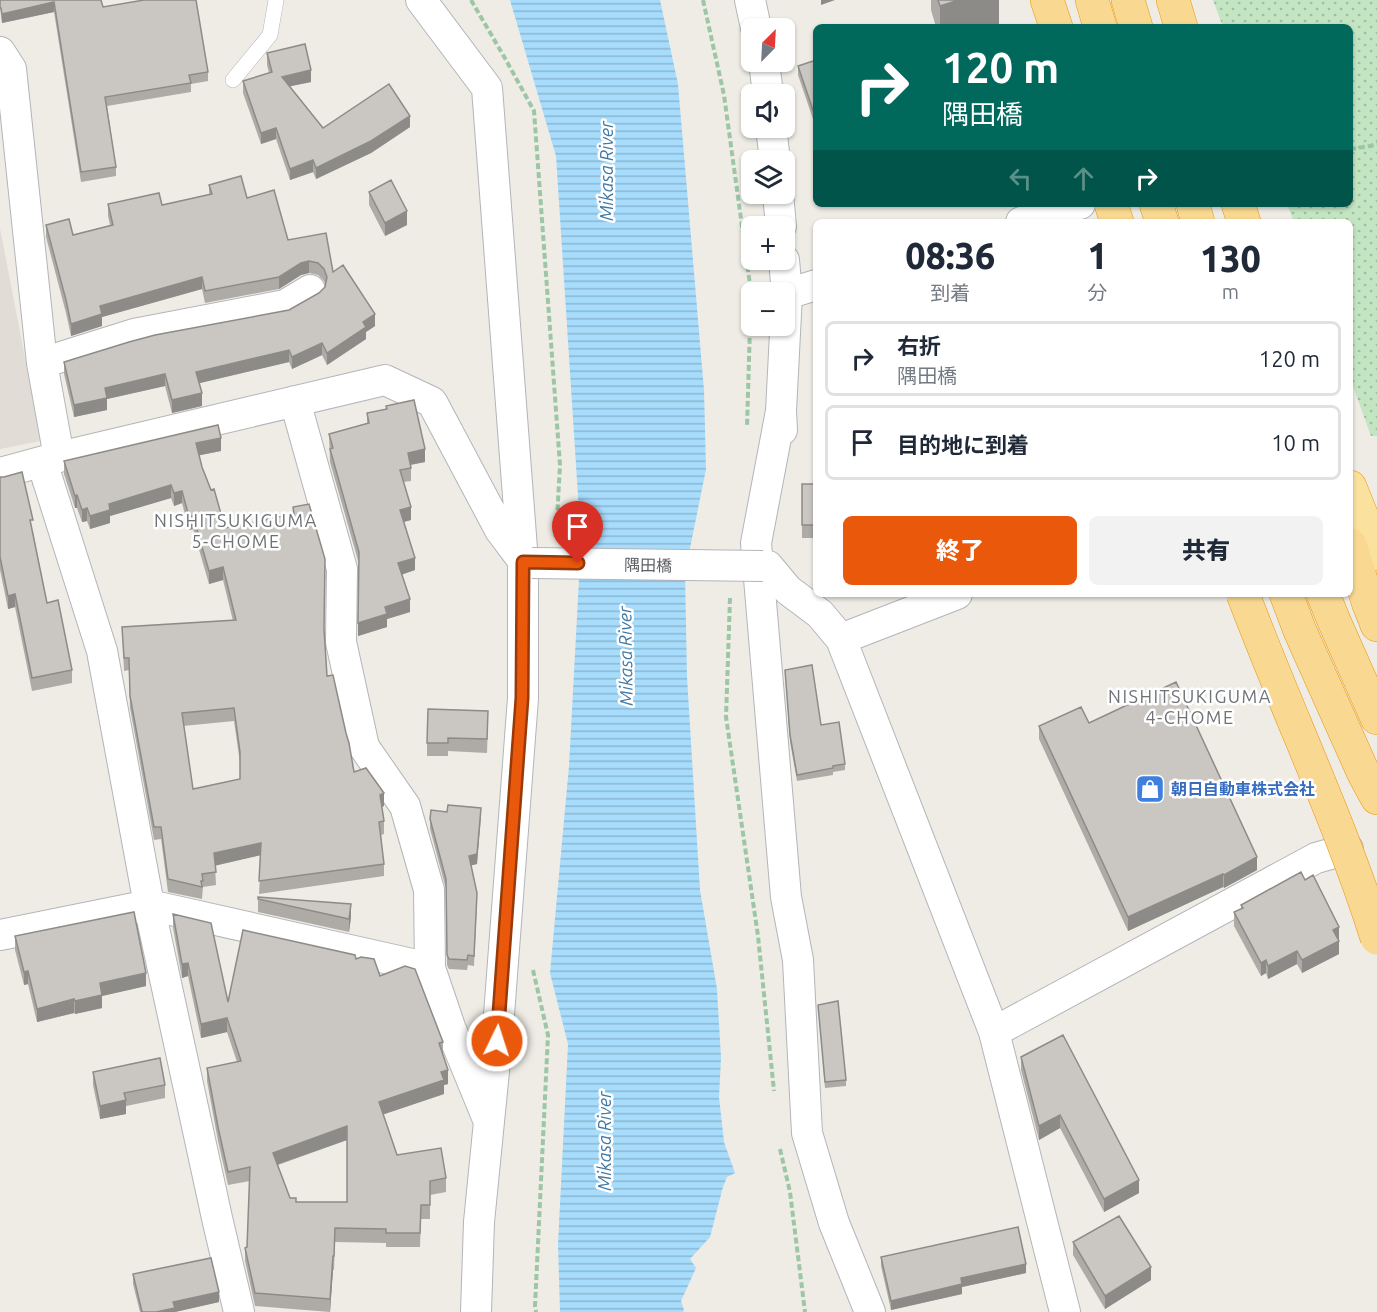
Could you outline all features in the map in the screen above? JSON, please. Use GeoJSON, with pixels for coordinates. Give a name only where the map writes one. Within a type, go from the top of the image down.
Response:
{"type":"FeatureCollection","features":[{"type":"Feature","properties":{"kind":"highway"},"geometry":{"type":"LineString","coordinates":[[1047,0],[1054,24]]}},
{"type":"Feature","properties":{"kind":"highway"},"geometry":{"type":"LineString","coordinates":[[1092,0],[1099,24]]}},
{"type":"Feature","properties":{"kind":"highway"},"geometry":{"type":"LineString","coordinates":[[1128,0],[1135,24]]}},
{"type":"Feature","properties":{"kind":"highway"},"geometry":{"type":"LineString","coordinates":[[1175,0],[1183,24]]}},
{"type":"Feature","properties":{"kind":"highway"},"geometry":{"type":"LineString","coordinates":[[1353,494],[1377,554]]}},
{"type":"Feature","properties":{"kind":"highway"},"geometry":{"type":"LineString","coordinates":[[1353,554],[1377,625]]}},
{"type":"Feature","properties":{"kind":"highway"},"geometry":{"type":"LineString","coordinates":[[1242,597],[1348,849],[1377,903]]}},
{"type":"Feature","properties":{"kind":"highway"},"geometry":{"type":"LineString","coordinates":[[1242,597],[1308,755],[1377,938]]}},
{"type":"Feature","properties":{"kind":"highway"},"geometry":{"type":"LineString","coordinates":[[1287,597],[1300,631],[1377,798]]}},
{"type":"Feature","properties":{"kind":"highway"},"geometry":{"type":"LineString","coordinates":[[1329,607],[1377,718]]}},
{"type":"Feature","properties":{"kind":"street"},"geometry":{"type":"LineString","coordinates":[[421,0],[487,88],[528,562],[522,698],[497,1041],[479,1222],[476,1312]]}},
{"type":"Feature","properties":{"kind":"street"},"geometry":{"type":"LineString","coordinates":[[750,0],[754,18]]}},
{"type":"Feature","properties":{"kind":"street"},"geometry":{"type":"LineString","coordinates":[[0,52],[10,69],[42,363],[50,459],[102,651],[149,905],[239,1312]]}},
{"type":"Feature","properties":{"kind":"street"},"geometry":{"type":"LineString","coordinates":[[1031,219],[1070,207]]}},
{"type":"Feature","properties":{"kind":"street"},"geometry":{"type":"LineString","coordinates":[[795,292],[813,286]]}},
{"type":"Feature","properties":{"kind":"street"},"geometry":{"type":"LineString","coordinates":[[42,363],[134,334],[285,305],[310,290]]}},
{"type":"Feature","properties":{"kind":"street"},"geometry":{"type":"LineString","coordinates":[[785,336],[781,411],[783,448],[766,566],[788,590],[820,614],[841,639],[993,1032],[1065,1312]]}},
{"type":"Feature","properties":{"kind":"street"},"geometry":{"type":"LineString","coordinates":[[0,473],[50,459],[385,380],[432,402],[500,530],[528,562]]}},
{"type":"Feature","properties":{"kind":"street"},"geometry":{"type":"LineString","coordinates":[[295,401],[342,569],[341,642],[364,747],[405,806],[429,890],[430,968],[450,1027],[489,1122]]}},
{"type":"Feature","properties":{"kind":"street"},"geometry":{"type":"LineString","coordinates":[[781,411],[756,543],[786,897],[798,960],[807,1133],[834,1222],[870,1312]]}},
{"type":"Feature","properties":{"kind":"street","name":"隅田橋"},"geometry":{"type":"LineString","coordinates":[[528,562],[766,566]]}},
{"type":"Feature","properties":{"kind":"street"},"geometry":{"type":"LineString","coordinates":[[841,639],[949,597]]}},
{"type":"Feature","properties":{"kind":"street"},"geometry":{"type":"LineString","coordinates":[[993,1032],[1316,858],[1348,849]]}},
{"type":"Feature","properties":{"kind":"street"},"geometry":{"type":"LineString","coordinates":[[0,935],[149,905],[430,968]]}},
{"type":"Feature","properties":{"kind":"lane"},"geometry":{"type":"LineString","coordinates":[[233,80],[270,35],[276,0]]}},
{"type":"Feature","properties":{"kind":"path"},"geometry":{"type":"LineString","coordinates":[[1353,149],[1377,144]]}},
{"type":"Feature","properties":{"kind":"shaded area"},"geometry":{"type":"Polygon","coordinates":[[[0,228],[41,441],[0,449],[0,228]]]}},
{"type":"Feature","properties":{"kind":"green space"},"geometry":{"type":"Polygon","coordinates":[[[1213,0],[1377,0],[1377,436],[1371,436],[1353,386],[1353,219],[1293,219],[1288,207],[1353,207],[1353,24],[1222,24],[1213,0]]]}},
{"type":"Feature","properties":{"kind":"water","name":"Mikasa River"},"geometry":{"type":"Polygon","coordinates":[[[510,0],[660,0],[678,84],[704,390],[706,469],[685,573],[687,677],[700,890],[717,989],[721,1058],[719,1097],[724,1142],[735,1173],[727,1177],[723,1187],[710,1237],[690,1259],[696,1268],[681,1301],[683,1312],[560,1312],[558,1244],[568,1044],[550,973],[569,766],[581,542],[556,156],[510,0]]]}},
{"type":"Feature","properties":{"kind":"building"},"geometry":{"type":"Polygon","coordinates":[[[0,0],[101,0],[103,7],[144,0],[196,0],[208,72],[189,75],[191,83],[105,97],[116,167],[81,172],[54,2],[2,14],[0,0]]]}},
{"type":"Feature","properties":{"kind":"building"},"geometry":{"type":"Polygon","coordinates":[[[938,0],[959,0],[940,6],[938,0]]]}},
{"type":"Feature","properties":{"kind":"building"},"geometry":{"type":"Polygon","coordinates":[[[305,44],[311,70],[282,77],[323,128],[389,84],[410,116],[371,141],[316,168],[313,160],[290,169],[276,128],[261,133],[243,81],[272,72],[267,53],[305,44]]]}},
{"type":"Feature","properties":{"kind":"building"},"geometry":{"type":"Polygon","coordinates":[[[813,61],[813,110],[798,66],[813,61]]]}},
{"type":"Feature","properties":{"kind":"building"},"geometry":{"type":"Polygon","coordinates":[[[241,176],[247,198],[274,190],[288,240],[326,233],[333,272],[343,265],[375,314],[363,322],[366,327],[327,353],[322,343],[292,357],[289,350],[196,372],[202,393],[172,400],[165,374],[105,388],[107,398],[74,405],[64,362],[155,335],[289,310],[319,293],[325,287],[327,277],[324,269],[318,263],[309,261],[301,263],[279,277],[205,291],[202,277],[100,306],[102,314],[71,324],[46,225],[69,219],[73,235],[113,225],[108,204],[159,193],[162,205],[212,194],[209,185],[241,176]]]}},
{"type":"Feature","properties":{"kind":"building"},"geometry":{"type":"Polygon","coordinates":[[[391,180],[407,211],[385,223],[369,192],[391,180]]]}},
{"type":"Feature","properties":{"kind":"building"},"geometry":{"type":"Polygon","coordinates":[[[414,400],[425,449],[408,453],[411,468],[400,470],[411,507],[400,510],[415,558],[398,563],[410,599],[385,607],[387,614],[358,623],[359,552],[330,449],[333,448],[329,434],[369,423],[367,413],[414,400]]]}},
{"type":"Feature","properties":{"kind":"building"},"geometry":{"type":"Polygon","coordinates":[[[218,425],[221,438],[196,443],[211,490],[214,489],[225,528],[294,514],[293,507],[309,504],[325,559],[324,629],[327,676],[333,675],[354,772],[366,768],[384,793],[380,795],[384,821],[379,822],[384,864],[259,881],[261,843],[214,853],[216,872],[202,874],[202,887],[168,879],[161,827],[154,827],[130,696],[129,658],[124,658],[122,627],[236,620],[223,567],[209,571],[193,516],[189,517],[182,491],[174,493],[171,485],[109,504],[110,510],[90,516],[87,508],[82,510],[77,495],[75,496],[64,461],[218,425]],[[234,708],[182,713],[193,789],[240,779],[240,752],[234,708]]]}},
{"type":"Feature","properties":{"kind":"building"},"geometry":{"type":"Polygon","coordinates":[[[22,472],[33,520],[30,520],[47,603],[58,600],[72,670],[32,678],[15,594],[8,596],[0,557],[0,477],[22,472]]]}},
{"type":"Feature","properties":{"kind":"building"},"geometry":{"type":"Polygon","coordinates":[[[802,484],[813,484],[813,525],[802,525],[802,484]]]}},
{"type":"Feature","properties":{"kind":"building"},"geometry":{"type":"Polygon","coordinates":[[[812,665],[821,725],[839,722],[845,764],[797,775],[790,735],[785,670],[812,665]]]}},
{"type":"Feature","properties":{"kind":"building"},"geometry":{"type":"Polygon","coordinates":[[[1176,682],[1257,857],[1224,875],[1128,917],[1039,726],[1081,707],[1089,723],[1176,682]]]}},
{"type":"Feature","properties":{"kind":"building"},"geometry":{"type":"Polygon","coordinates":[[[428,709],[488,711],[487,739],[448,738],[448,743],[427,743],[428,709]]]}},
{"type":"Feature","properties":{"kind":"building"},"geometry":{"type":"Polygon","coordinates":[[[448,805],[481,808],[477,854],[469,856],[477,893],[474,956],[468,955],[467,960],[449,959],[447,955],[446,879],[430,819],[431,810],[447,812],[448,805]]]}},
{"type":"Feature","properties":{"kind":"building"},"geometry":{"type":"Polygon","coordinates":[[[1301,872],[1305,880],[1313,875],[1339,927],[1333,930],[1339,941],[1302,960],[1297,951],[1268,966],[1266,960],[1261,963],[1234,912],[1243,908],[1241,905],[1301,872]]]}},
{"type":"Feature","properties":{"kind":"building"},"geometry":{"type":"Polygon","coordinates":[[[258,897],[351,904],[349,919],[258,899],[258,897]]]}},
{"type":"Feature","properties":{"kind":"building"},"geometry":{"type":"Polygon","coordinates":[[[134,912],[146,973],[100,983],[102,995],[75,1001],[74,999],[37,1009],[28,971],[24,972],[15,936],[134,912]]]}},
{"type":"Feature","properties":{"kind":"building"},"geometry":{"type":"Polygon","coordinates":[[[173,914],[211,923],[228,1002],[243,930],[355,955],[356,959],[361,957],[374,959],[380,976],[405,966],[415,969],[443,1042],[439,1043],[448,1070],[441,1072],[444,1080],[379,1102],[397,1155],[441,1148],[446,1178],[430,1181],[430,1205],[421,1205],[420,1233],[386,1233],[386,1229],[335,1228],[330,1299],[255,1293],[245,1248],[247,1247],[250,1167],[228,1172],[207,1068],[241,1061],[227,1018],[201,1024],[188,963],[182,964],[173,914]],[[347,1126],[273,1153],[290,1198],[296,1198],[296,1202],[347,1202],[347,1126]]]}},
{"type":"Feature","properties":{"kind":"building"},"geometry":{"type":"Polygon","coordinates":[[[838,1001],[846,1080],[825,1082],[818,1005],[838,1001]]]}},
{"type":"Feature","properties":{"kind":"building"},"geometry":{"type":"Polygon","coordinates":[[[1063,1035],[1139,1180],[1104,1199],[1060,1115],[1039,1126],[1021,1057],[1063,1035]]]}},
{"type":"Feature","properties":{"kind":"building"},"geometry":{"type":"Polygon","coordinates":[[[160,1058],[165,1085],[124,1093],[126,1100],[100,1106],[93,1072],[160,1058]]]}},
{"type":"Feature","properties":{"kind":"building"},"geometry":{"type":"Polygon","coordinates":[[[1119,1216],[1151,1267],[1105,1296],[1073,1242],[1119,1216]]]}},
{"type":"Feature","properties":{"kind":"building"},"geometry":{"type":"Polygon","coordinates":[[[1018,1227],[1026,1264],[961,1278],[962,1284],[891,1301],[881,1257],[1018,1227]]]}},
{"type":"Feature","properties":{"kind":"building"},"geometry":{"type":"Polygon","coordinates":[[[211,1258],[219,1292],[173,1302],[175,1308],[142,1312],[133,1274],[211,1258]]]}},
{"type":"Feature","properties":{"kind":"place","name":"朝日自動車株式会社"},"geometry":{"type":"Point","coordinates":[1150,789]}},
{"type":"Feature","properties":{"kind":"district","name":"NISHITSUKIGUMA 5-CHOME"},"geometry":{"type":"Point","coordinates":[236,530]}},
{"type":"Feature","properties":{"kind":"district","name":"NISHITSUKIGUMA 4-CHOME"},"geometry":{"type":"Point","coordinates":[1190,706]}},
{"type":"Feature","properties":{"kind":"route"},"geometry":{"type":"LineString","coordinates":[[497,1041],[522,698],[523,562],[578,563]]}}]}
